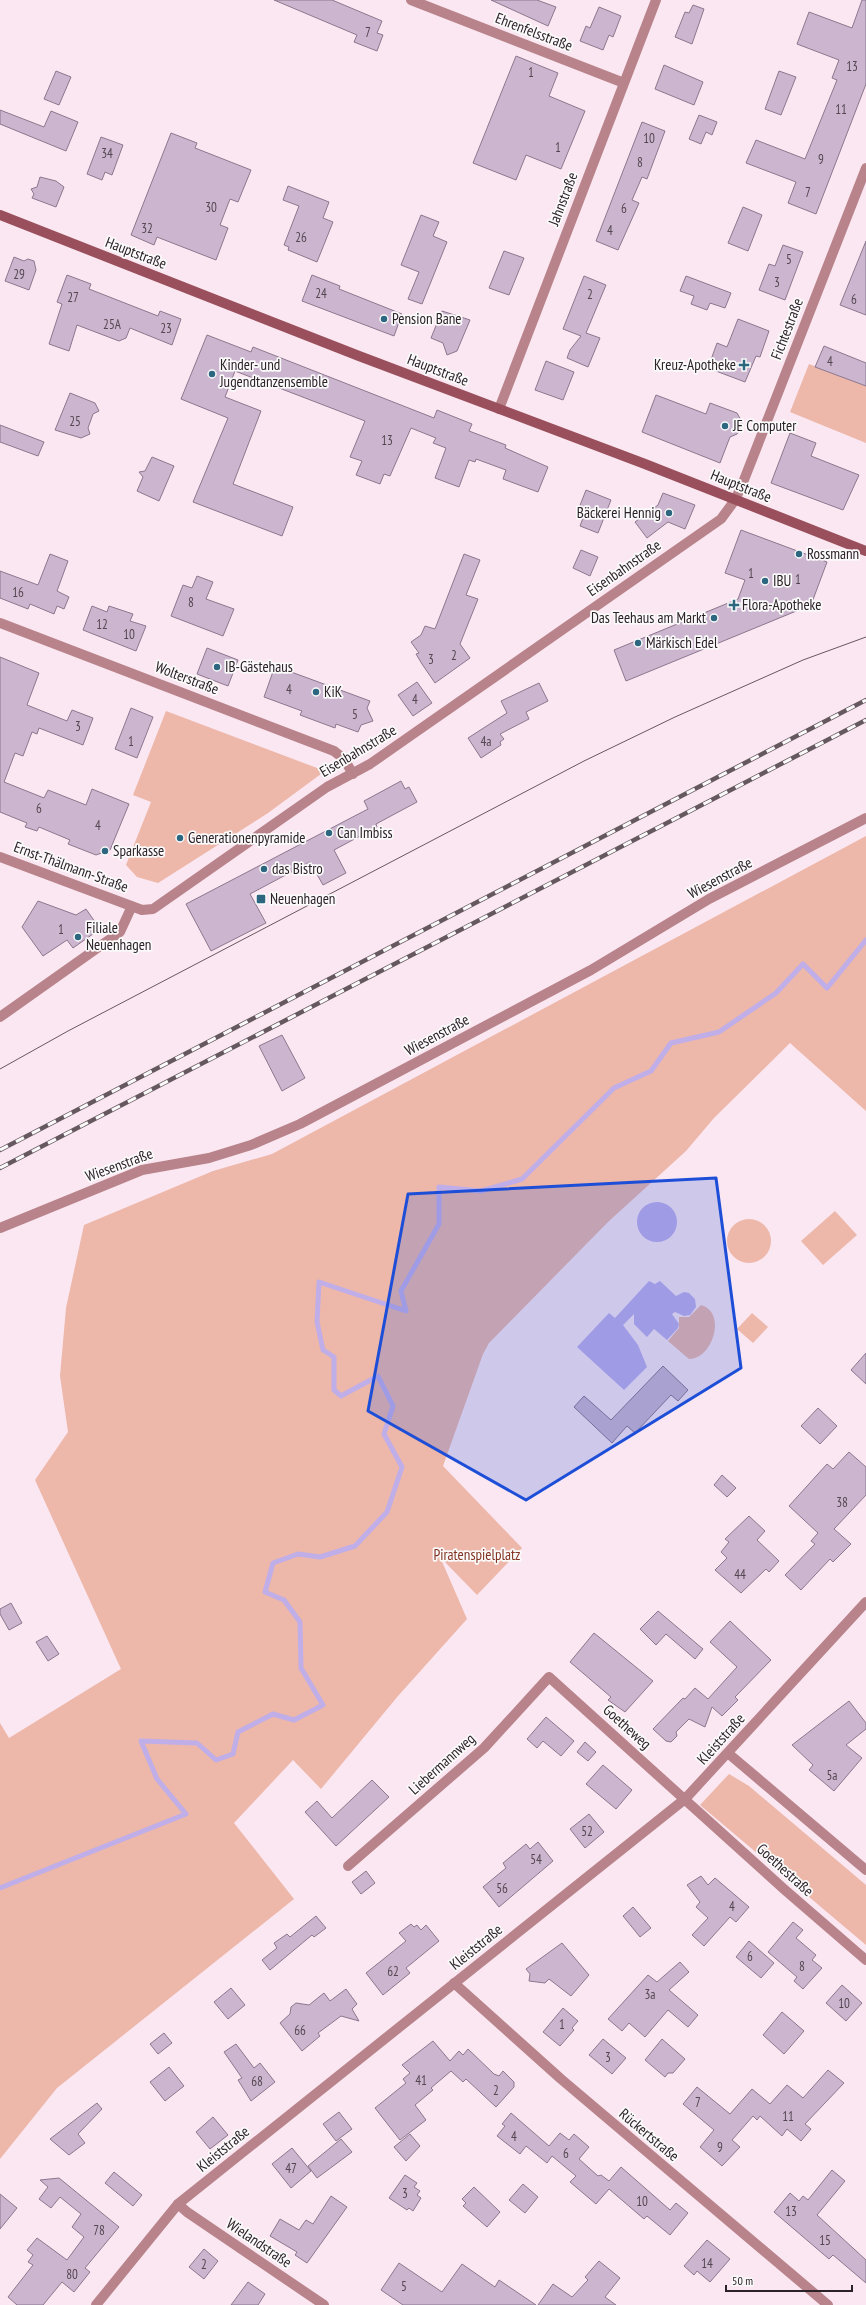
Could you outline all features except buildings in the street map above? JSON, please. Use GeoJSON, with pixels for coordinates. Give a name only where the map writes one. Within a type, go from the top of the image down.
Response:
{"type":"FeatureCollection","features":[{"type":"Feature","properties":{"kind":"main road","name":"Hauptstraße"},"geometry":{"type":"LineString","coordinates":[[0,215],[359,356],[866,551]]}},
{"type":"Feature","properties":{"kind":"street","name":"Ehrenfelsstraße"},"geometry":{"type":"LineString","coordinates":[[411,0],[624,83]]}},
{"type":"Feature","properties":{"kind":"street","name":"Jahnstraße"},"geometry":{"type":"LineString","coordinates":[[499,409],[656,0]]}},
{"type":"Feature","properties":{"kind":"street","name":"Fichtestraße"},"geometry":{"type":"LineString","coordinates":[[735,500],[866,168]]}},
{"type":"Feature","properties":{"kind":"street","name":"Eisenbahnstraße"},"geometry":{"type":"LineString","coordinates":[[132,906],[142,910],[153,909],[327,787],[353,774],[403,741],[721,519],[735,500]]}},
{"type":"Feature","properties":{"kind":"street","name":"Wolterstraße"},"geometry":{"type":"LineString","coordinates":[[0,623],[334,751],[344,759],[353,774]]}},
{"type":"Feature","properties":{"kind":"street","name":"Wiesenstraße"},"geometry":{"type":"LineString","coordinates":[[0,1228],[142,1170],[209,1158],[251,1145],[300,1124],[591,970],[709,899],[866,818]]}},
{"type":"Feature","properties":{"kind":"street","name":"Ernst-Thälmann-Straße"},"geometry":{"type":"LineString","coordinates":[[0,857],[132,906]]}},
{"type":"Feature","properties":{"kind":"street"},"geometry":{"type":"LineString","coordinates":[[0,1017],[120,932],[132,906]]}},
{"type":"Feature","properties":{"kind":"street","name":"Kleiststraße"},"geometry":{"type":"LineString","coordinates":[[96,2305],[178,2204],[686,1799],[729,1754],[866,1602]]}},
{"type":"Feature","properties":{"kind":"street","name":"Goetheweg"},"geometry":{"type":"LineString","coordinates":[[549,1677],[686,1799]]}},
{"type":"Feature","properties":{"kind":"street","name":"Liebermannweg"},"geometry":{"type":"LineString","coordinates":[[348,1866],[484,1748],[549,1677]]}},
{"type":"Feature","properties":{"kind":"street"},"geometry":{"type":"LineString","coordinates":[[729,1754],[866,1870]]}},
{"type":"Feature","properties":{"kind":"street","name":"Goethestraße"},"geometry":{"type":"LineString","coordinates":[[686,1799],[785,1890],[866,1960]]}},
{"type":"Feature","properties":{"kind":"street","name":"Rückertstraße"},"geometry":{"type":"LineString","coordinates":[[454,1983],[560,2079],[828,2305]]}},
{"type":"Feature","properties":{"kind":"street","name":"Wielandstraße"},"geometry":{"type":"LineString","coordinates":[[178,2204],[324,2305]]}},
{"type":"Feature","properties":{"kind":"highlighted area"},"geometry":{"type":"Polygon","coordinates":[[[716,1178],[741,1368],[526,1500],[368,1411],[408,1194],[716,1178]]]}},
{"type":"Feature","properties":{"kind":"green space"},"geometry":{"type":"Polygon","coordinates":[[[809,364],[866,386],[866,443],[790,412],[809,364]]]}},
{"type":"Feature","properties":{"kind":"green space"},"geometry":{"type":"Polygon","coordinates":[[[166,711],[325,771],[268,813],[158,883],[137,877],[126,865],[151,802],[133,795],[166,711]]]}},
{"type":"Feature","properties":{"kind":"green space","name":"Piratenspielplatz"},"geometry":{"type":"Polygon","coordinates":[[[866,836],[866,1111],[790,1043],[714,1118],[686,1151],[608,1222],[489,1343],[483,1354],[443,1466],[522,1548],[477,1595],[440,1557],[467,1619],[398,1696],[321,1789],[293,1760],[234,1823],[294,1899],[57,2088],[0,2159],[0,1723],[9,1738],[121,1669],[35,1480],[68,1432],[60,1376],[66,1308],[84,1225],[213,1171],[272,1154],[866,836]]]}},
{"type":"Feature","properties":{"kind":"green space"},"geometry":{"type":"Polygon","coordinates":[[[835,1211],[857,1235],[823,1265],[801,1241],[835,1211]]]}},
{"type":"Feature","properties":{"kind":"green space"},"geometry":{"type":"Polygon","coordinates":[[[749,1219],[761,1223],[767,1229],[771,1241],[767,1253],[761,1259],[749,1263],[737,1259],[731,1253],[727,1241],[731,1229],[737,1223],[749,1219]]]}},
{"type":"Feature","properties":{"kind":"green space"},"geometry":{"type":"Polygon","coordinates":[[[701,1305],[709,1309],[713,1316],[715,1325],[714,1335],[705,1352],[697,1357],[689,1359],[668,1341],[679,1328],[679,1317],[689,1317],[701,1305]]]}},
{"type":"Feature","properties":{"kind":"green space"},"geometry":{"type":"Polygon","coordinates":[[[752,1313],[768,1327],[753,1343],[737,1329],[752,1313]]]}},
{"type":"Feature","properties":{"kind":"green space"},"geometry":{"type":"Polygon","coordinates":[[[729,1774],[749,1786],[866,1885],[866,1945],[700,1805],[729,1774]]]}},
{"type":"Feature","properties":{"kind":"shaded area"},"geometry":{"type":"Polygon","coordinates":[[[661,1202],[668,1205],[674,1211],[677,1222],[676,1230],[668,1239],[661,1242],[653,1242],[646,1239],[638,1230],[637,1218],[640,1211],[649,1203],[661,1202]]]}},
{"type":"Feature","properties":{"kind":"shaded area"},"geometry":{"type":"Polygon","coordinates":[[[649,1281],[655,1284],[660,1281],[676,1296],[684,1292],[689,1293],[695,1299],[696,1307],[690,1315],[684,1316],[675,1312],[672,1314],[679,1324],[678,1328],[667,1340],[654,1329],[647,1337],[634,1324],[634,1314],[623,1325],[638,1345],[647,1367],[624,1390],[577,1347],[609,1313],[615,1318],[649,1281]]]}},
{"type":"Feature","properties":{"kind":"waterway"},"geometry":{"type":"LineString","coordinates":[[0,1888],[186,1814],[157,1779],[141,1741],[197,1743],[216,1760],[233,1754],[238,1732],[273,1714],[294,1720],[323,1705],[301,1668],[300,1622],[284,1600],[265,1592],[273,1563],[298,1554],[320,1557],[355,1546],[387,1512],[402,1467],[384,1434],[393,1406],[378,1376],[341,1396],[334,1390],[334,1357],[323,1350],[317,1322],[319,1282],[406,1311],[401,1291],[439,1224],[439,1187],[481,1191],[522,1179],[614,1088],[651,1071],[671,1043],[719,1032],[776,993],[803,964],[827,988],[866,940]]}},
{"type":"Feature","properties":{"kind":"tram line"},"geometry":{"type":"LineString","coordinates":[[0,1069],[68,1031],[584,761],[675,717],[803,660],[866,637]]}},
{"type":"Feature","properties":{"kind":"railway"},"geometry":{"type":"LineString","coordinates":[[0,1150],[866,700]]}},
{"type":"Feature","properties":{"kind":"railway"},"geometry":{"type":"LineString","coordinates":[[0,1168],[866,720]]}},
{"type":"Feature","properties":{"kind":"place","name":"Pension Bane"},"geometry":{"type":"Point","coordinates":[384,319]}},
{"type":"Feature","properties":{"kind":"place","name":"Kreuz-Apotheke"},"geometry":{"type":"Point","coordinates":[744,365]}},
{"type":"Feature","properties":{"kind":"place","name":"Kinder- und Jugendtanzensemble"},"geometry":{"type":"Point","coordinates":[212,374]}},
{"type":"Feature","properties":{"kind":"place","name":"JE Computer"},"geometry":{"type":"Point","coordinates":[725,426]}},
{"type":"Feature","properties":{"kind":"place","name":"Bäckerei Hennig"},"geometry":{"type":"Point","coordinates":[669,513]}},
{"type":"Feature","properties":{"kind":"place","name":"Rossmann"},"geometry":{"type":"Point","coordinates":[799,554]}},
{"type":"Feature","properties":{"kind":"place","name":"IBU"},"geometry":{"type":"Point","coordinates":[765,581]}},
{"type":"Feature","properties":{"kind":"place","name":"Flora-Apotheke"},"geometry":{"type":"Point","coordinates":[734,605]}},
{"type":"Feature","properties":{"kind":"place","name":"Das Teehaus am Markt"},"geometry":{"type":"Point","coordinates":[714,618]}},
{"type":"Feature","properties":{"kind":"place","name":"Märkisch Edel"},"geometry":{"type":"Point","coordinates":[638,643]}},
{"type":"Feature","properties":{"kind":"place","name":"IB-Gästehaus"},"geometry":{"type":"Point","coordinates":[217,667]}},
{"type":"Feature","properties":{"kind":"place","name":"KiK"},"geometry":{"type":"Point","coordinates":[316,692]}},
{"type":"Feature","properties":{"kind":"place","name":"Can Imbiss"},"geometry":{"type":"Point","coordinates":[329,833]}},
{"type":"Feature","properties":{"kind":"place","name":"Generationenpyramide"},"geometry":{"type":"Point","coordinates":[180,838]}},
{"type":"Feature","properties":{"kind":"place","name":"Sparkasse"},"geometry":{"type":"Point","coordinates":[105,851]}},
{"type":"Feature","properties":{"kind":"place","name":"das Bistro"},"geometry":{"type":"Point","coordinates":[264,869]}},
{"type":"Feature","properties":{"kind":"place","name":"Neuenhagen"},"geometry":{"type":"Point","coordinates":[261,899]}},
{"type":"Feature","properties":{"kind":"place","name":"Filiale Neuenhagen"},"geometry":{"type":"Point","coordinates":[78,937]}}]}
